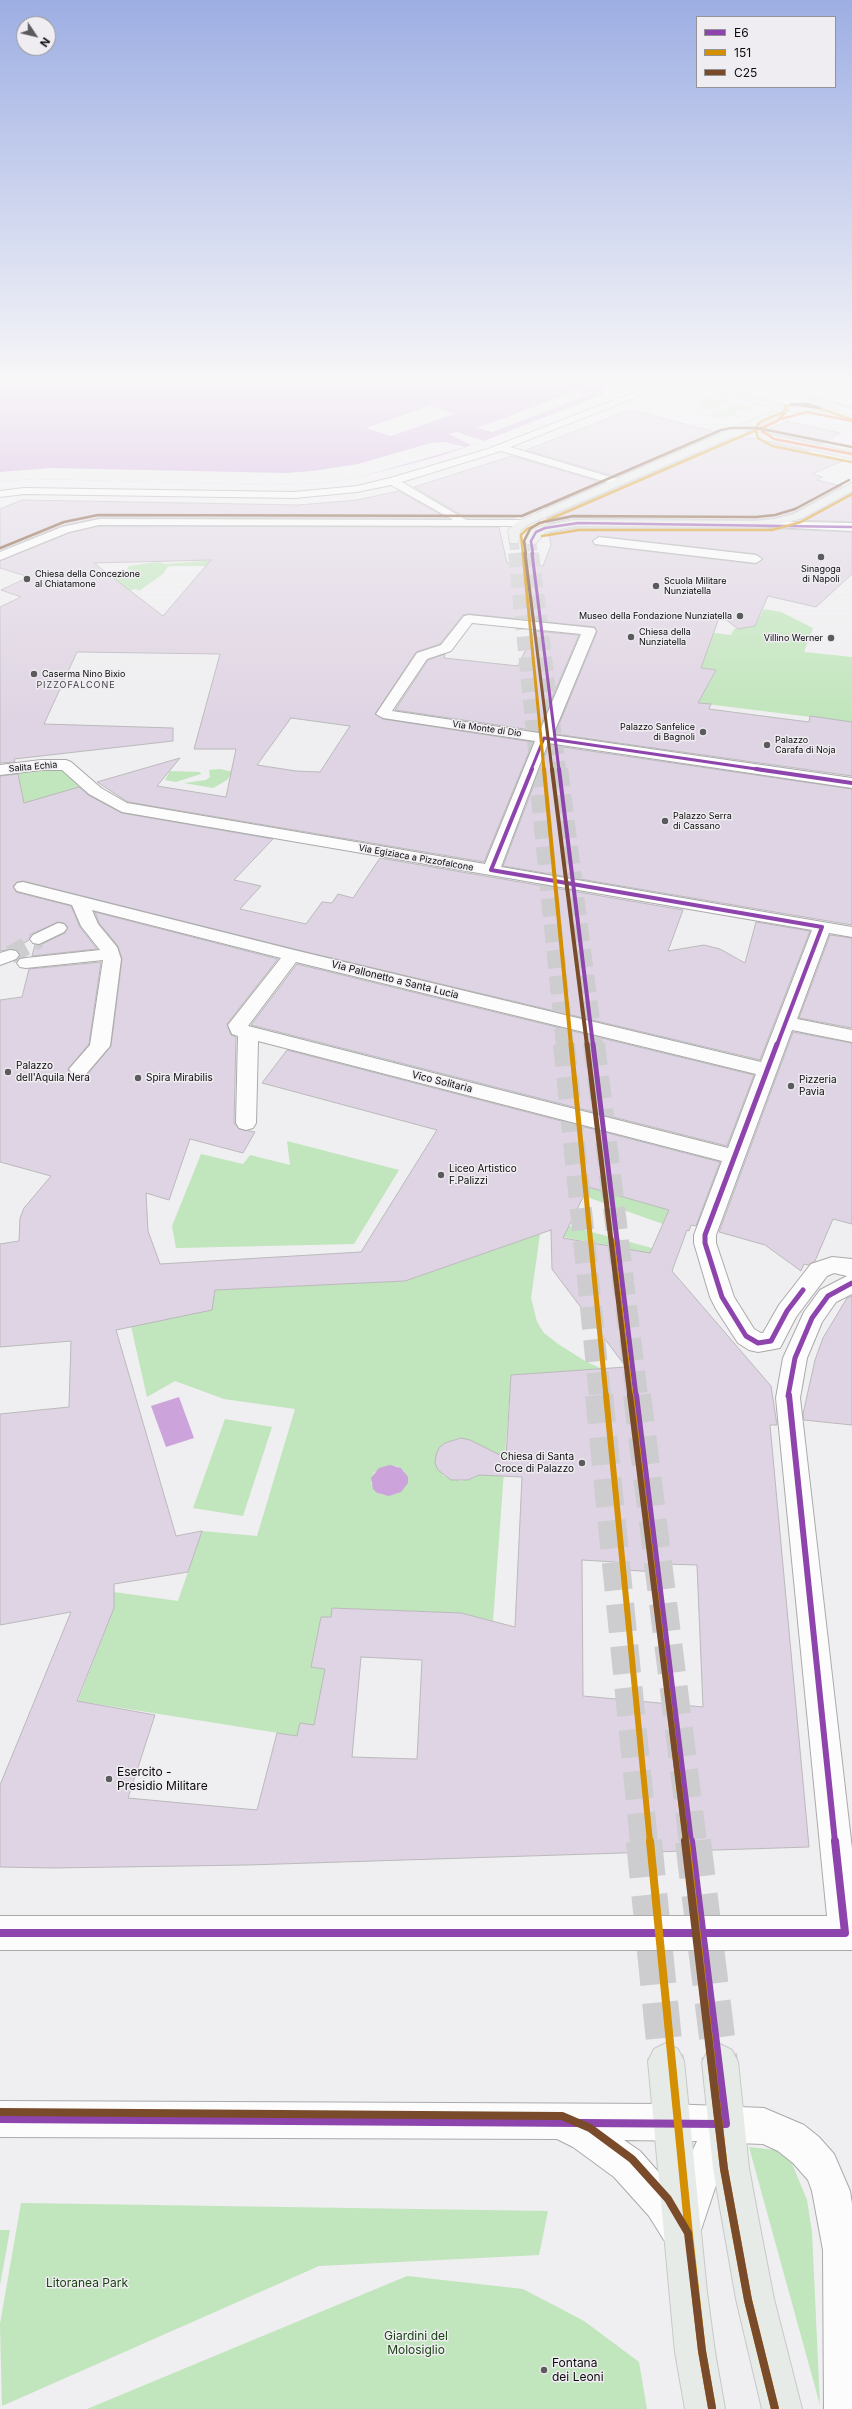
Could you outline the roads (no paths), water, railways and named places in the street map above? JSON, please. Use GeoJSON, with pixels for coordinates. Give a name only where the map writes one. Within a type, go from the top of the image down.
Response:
{"type":"FeatureCollection","features":[{"type":"Feature","properties":{"kind":"main road"},"geometry":{"type":"LineString","coordinates":[[514,540],[514,530],[523,523],[587,495]]}},
{"type":"Feature","properties":{"kind":"main road"},"geometry":{"type":"LineString","coordinates":[[589,523],[574,520],[572,516],[598,495]]}},
{"type":"Feature","properties":{"kind":"main road"},"geometry":{"type":"LineString","coordinates":[[531,540],[538,531],[548,527],[589,523],[756,524],[793,517],[834,495]]}},
{"type":"Feature","properties":{"kind":"main road"},"geometry":{"type":"LineString","coordinates":[[666,2061],[682,2236],[695,2352],[705,2409]]}},
{"type":"Feature","properties":{"kind":"main road"},"geometry":{"type":"LineString","coordinates":[[720,2062],[734,2184],[752,2283],[782,2409]]}},
{"type":"Feature","properties":{"kind":"street"},"geometry":{"type":"LineString","coordinates":[[417,495],[464,523]]}},
{"type":"Feature","properties":{"kind":"street"},"geometry":{"type":"LineString","coordinates":[[0,556],[66,529],[100,522],[523,523]]}},
{"type":"Feature","properties":{"kind":"street"},"geometry":{"type":"LineString","coordinates":[[756,524],[852,527]]}},
{"type":"Feature","properties":{"kind":"street"},"geometry":{"type":"LineString","coordinates":[[599,541],[756,559]]}},
{"type":"Feature","properties":{"kind":"street","name":"Via Monte di Dio"},"geometry":{"type":"LineString","coordinates":[[544,738],[589,631],[468,619],[446,648],[422,656],[383,714],[544,738],[852,783]]}},
{"type":"Feature","properties":{"kind":"street"},"geometry":{"type":"LineString","coordinates":[[491,870],[544,738]]}},
{"type":"Feature","properties":{"kind":"street","name":"Salita Echia"},"geometry":{"type":"LineString","coordinates":[[0,770],[41,765],[66,765],[95,791],[122,808]]}},
{"type":"Feature","properties":{"kind":"street","name":"Via Egiziaca a Pizzofalcone"},"geometry":{"type":"LineString","coordinates":[[122,808],[852,932]]}},
{"type":"Feature","properties":{"kind":"street","name":"Via Pallonetto a Santa Lucia"},"geometry":{"type":"LineString","coordinates":[[24,887],[292,955],[768,1070]]}},
{"type":"Feature","properties":{"kind":"street"},"geometry":{"type":"LineString","coordinates":[[79,901],[90,926],[112,954],[100,1046],[79,1068]]}},
{"type":"Feature","properties":{"kind":"street"},"geometry":{"type":"LineString","coordinates":[[822,927],[705,1235],[706,1253],[725,1303],[746,1336],[758,1343],[771,1341],[787,1311],[819,1270],[825,1267],[837,1265],[852,1270]]}},
{"type":"Feature","properties":{"kind":"street"},"geometry":{"type":"LineString","coordinates":[[39,939],[58,928]]}},
{"type":"Feature","properties":{"kind":"street"},"geometry":{"type":"LineString","coordinates":[[12,959],[112,954]]}},
{"type":"Feature","properties":{"kind":"street"},"geometry":{"type":"LineString","coordinates":[[246,1123],[248,1033],[239,1030],[238,1025],[292,955]]}},
{"type":"Feature","properties":{"kind":"street"},"geometry":{"type":"LineString","coordinates":[[786,1023],[852,1036]]}},
{"type":"Feature","properties":{"kind":"street","name":"Vico Solitaria"},"geometry":{"type":"LineString","coordinates":[[248,1033],[735,1157]]}},
{"type":"Feature","properties":{"kind":"street"},"geometry":{"type":"LineString","coordinates":[[0,1933],[849,1933],[788,1398],[795,1358],[812,1318],[828,1296],[852,1283]]}},
{"type":"Feature","properties":{"kind":"street"},"geometry":{"type":"LineString","coordinates":[[0,2119],[671,2122],[764,2126],[791,2138],[806,2150],[820,2167],[831,2191],[842,2250],[844,2409]]}},
{"type":"Feature","properties":{"kind":"street"},"geometry":{"type":"LineString","coordinates":[[559,2122],[586,2134],[627,2164],[662,2203],[682,2236]]}},
{"type":"Feature","properties":{"kind":"street"},"geometry":{"type":"LineString","coordinates":[[682,2236],[705,2164],[726,2124]]}},
{"type":"Feature","properties":{"kind":"tunnel"},"geometry":{"type":"LineString","coordinates":[[514,540],[515,554]]}},
{"type":"Feature","properties":{"kind":"tunnel"},"geometry":{"type":"LineString","coordinates":[[531,541],[533,554]]}},
{"type":"Feature","properties":{"kind":"tunnel"},"geometry":{"type":"LineString","coordinates":[[515,553],[537,770]]}},
{"type":"Feature","properties":{"kind":"tunnel"},"geometry":{"type":"LineString","coordinates":[[532,553],[559,770]]}},
{"type":"Feature","properties":{"kind":"tunnel"},"geometry":{"type":"LineString","coordinates":[[537,769],[565,1045]]}},
{"type":"Feature","properties":{"kind":"tunnel"},"geometry":{"type":"LineString","coordinates":[[559,769],[594,1045]]}},
{"type":"Feature","properties":{"kind":"tunnel"},"geometry":{"type":"LineString","coordinates":[[10,955],[39,939]]}},
{"type":"Feature","properties":{"kind":"tunnel"},"geometry":{"type":"LineString","coordinates":[[564,1044],[600,1396]]}},
{"type":"Feature","properties":{"kind":"tunnel"},"geometry":{"type":"LineString","coordinates":[[594,1044],[637,1396]]}},
{"type":"Feature","properties":{"kind":"tunnel"},"geometry":{"type":"LineString","coordinates":[[599,1395],[644,1842]]}},
{"type":"Feature","properties":{"kind":"tunnel"},"geometry":{"type":"LineString","coordinates":[[637,1395],[693,1842]]}},
{"type":"Feature","properties":{"kind":"tunnel"},"geometry":{"type":"LineString","coordinates":[[644,1841],[666,2061]]}},
{"type":"Feature","properties":{"kind":"tunnel"},"geometry":{"type":"LineString","coordinates":[[693,1841],[720,2062]]}},
{"type":"Feature","properties":{"kind":"place","name":"Sinagoga di Napoli"},"geometry":{"type":"Point","coordinates":[821,557]}},
{"type":"Feature","properties":{"kind":"place","name":"Chiesa della Concezione al Chiatamone"},"geometry":{"type":"Point","coordinates":[27,579]}},
{"type":"Feature","properties":{"kind":"place","name":"Scuola Militare Nunziatella"},"geometry":{"type":"Point","coordinates":[656,586]}},
{"type":"Feature","properties":{"kind":"place","name":"Museo della Fondazione Nunziatella"},"geometry":{"type":"Point","coordinates":[740,616]}},
{"type":"Feature","properties":{"kind":"place","name":"Chiesa della Nunziatella"},"geometry":{"type":"Point","coordinates":[631,637]}},
{"type":"Feature","properties":{"kind":"place","name":"Villino Werner"},"geometry":{"type":"Point","coordinates":[831,638]}},
{"type":"Feature","properties":{"kind":"place","name":"Caserma Nino Bixio"},"geometry":{"type":"Point","coordinates":[34,674]}},
{"type":"Feature","properties":{"kind":"place","name":"Palazzo Sanfelice di Bagnoli"},"geometry":{"type":"Point","coordinates":[703,732]}},
{"type":"Feature","properties":{"kind":"place","name":"Palazzo Carafa di Noja"},"geometry":{"type":"Point","coordinates":[767,745]}},
{"type":"Feature","properties":{"kind":"place","name":"Palazzo Serra di Cassano"},"geometry":{"type":"Point","coordinates":[665,821]}},
{"type":"Feature","properties":{"kind":"place","name":"Palazzo dell'Aquila Nera"},"geometry":{"type":"Point","coordinates":[8,1072]}},
{"type":"Feature","properties":{"kind":"place","name":"Spira Mirabilis"},"geometry":{"type":"Point","coordinates":[138,1078]}},
{"type":"Feature","properties":{"kind":"place","name":"Pizzeria Pavia"},"geometry":{"type":"Point","coordinates":[791,1086]}},
{"type":"Feature","properties":{"kind":"place","name":"Liceo Artistico F.Palizzi"},"geometry":{"type":"Point","coordinates":[441,1175]}},
{"type":"Feature","properties":{"kind":"place","name":"Chiesa di Santa Croce di Palazzo"},"geometry":{"type":"Point","coordinates":[582,1463]}},
{"type":"Feature","properties":{"kind":"place","name":"Esercito - Presidio Militare"},"geometry":{"type":"Point","coordinates":[109,1779]}},
{"type":"Feature","properties":{"kind":"place","name":"Fontana dei Leoni"},"geometry":{"type":"Point","coordinates":[544,2370]}},
{"type":"Feature","properties":{"kind":"district","name":"PIZZOFALCONE"},"geometry":{"type":"Point","coordinates":[76,685]}},
{"type":"Feature","properties":{"kind":"park label","name":"Litoranea Park"},"geometry":{"type":"Point","coordinates":[87,2283]}},
{"type":"Feature","properties":{"kind":"park label","name":"Giardini del Molosiglio"},"geometry":{"type":"Point","coordinates":[416,2343]}}]}
